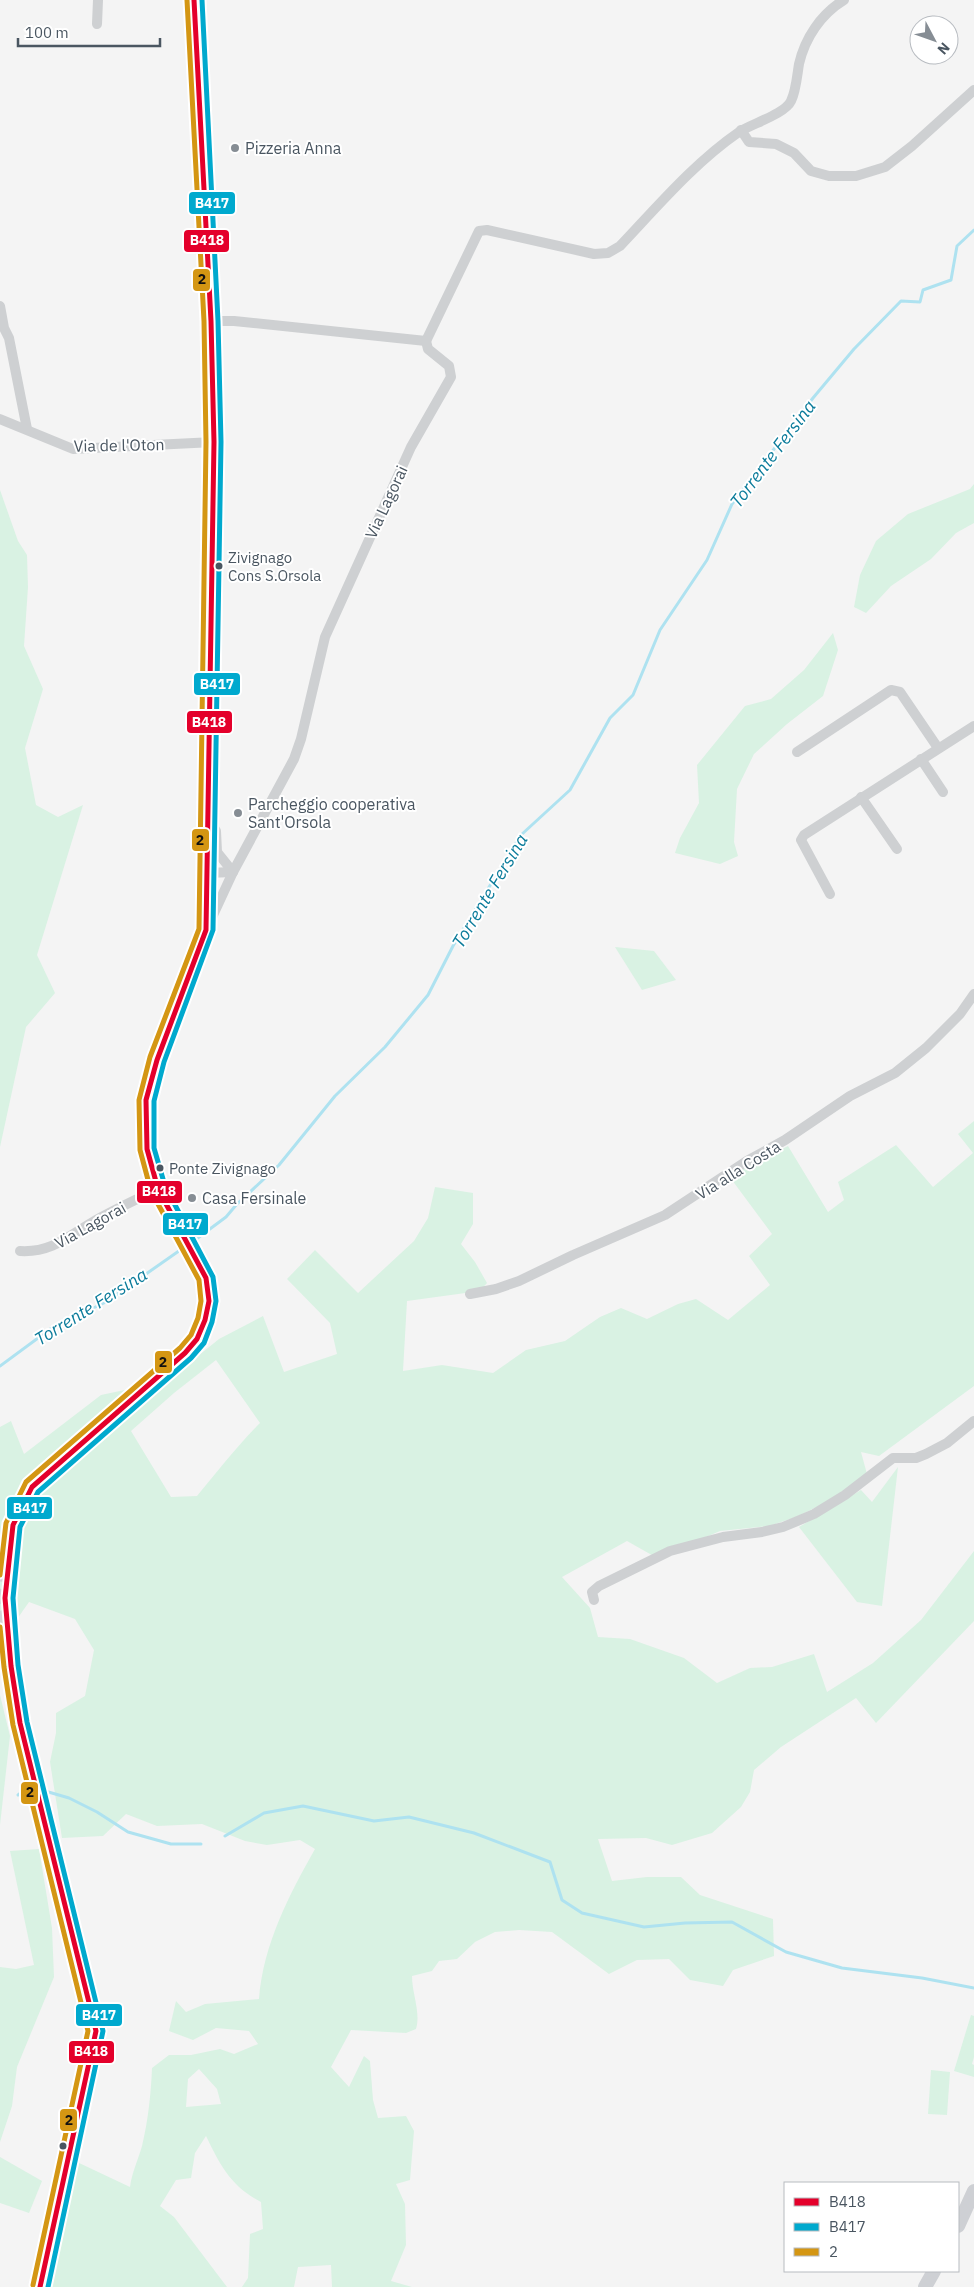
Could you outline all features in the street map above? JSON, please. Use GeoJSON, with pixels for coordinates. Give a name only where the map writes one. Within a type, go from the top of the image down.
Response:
{"type":"FeatureCollection","features":[{"type":"Feature","properties":{"kind":"main road","name":"Via Lagorai"},"geometry":{"type":"LineString","coordinates":[[158,1188],[146,1149],[146,1100],[157,1060],[206,930],[207,741],[214,442],[211,321],[194,0]]}},
{"type":"Feature","properties":{"kind":"main road"},"geometry":{"type":"LineString","coordinates":[[13,1525],[32,1487],[185,1354],[197,1338],[205,1320],[208,1301],[204,1271],[171,1216],[158,1188]]}},
{"type":"Feature","properties":{"kind":"main road"},"geometry":{"type":"LineString","coordinates":[[12,1666],[20,1723],[96,2031],[40,2287]]}},
{"type":"Feature","properties":{"kind":"main road"},"geometry":{"type":"LineString","coordinates":[[959,2224],[974,2191]]}},
{"type":"Feature","properties":{"kind":"main road"},"geometry":{"type":"LineString","coordinates":[[925,2287],[933,2272]]}},
{"type":"Feature","properties":{"kind":"street"},"geometry":{"type":"LineString","coordinates":[[97,24],[98,0]]}},
{"type":"Feature","properties":{"kind":"street"},"geometry":{"type":"LineString","coordinates":[[211,321],[234,321],[426,341],[479,231],[487,230],[594,254],[608,253],[620,246],[715,149],[741,130],[784,109],[790,102],[801,59],[812,31],[834,6],[844,0]]}},
{"type":"Feature","properties":{"kind":"street"},"geometry":{"type":"LineString","coordinates":[[741,130],[749,142],[776,144],[794,153],[811,170],[829,176],[856,176],[885,167],[912,146],[974,90]]}},
{"type":"Feature","properties":{"kind":"street"},"geometry":{"type":"LineString","coordinates":[[0,306],[2,328],[9,338],[27,429]]}},
{"type":"Feature","properties":{"kind":"street","name":"Via Lagorai"},"geometry":{"type":"LineString","coordinates":[[206,930],[233,872],[294,759],[301,739],[325,638],[411,447],[450,377],[448,366],[428,349],[426,341]]}},
{"type":"Feature","properties":{"kind":"street","name":"Via de l'Oton"},"geometry":{"type":"LineString","coordinates":[[0,419],[73,449],[214,442]]}},
{"type":"Feature","properties":{"kind":"street"},"geometry":{"type":"LineString","coordinates":[[797,752],[891,690],[900,692],[938,748]]}},
{"type":"Feature","properties":{"kind":"street"},"geometry":{"type":"LineString","coordinates":[[830,894],[801,840],[804,835],[974,726]]}},
{"type":"Feature","properties":{"kind":"street"},"geometry":{"type":"LineString","coordinates":[[920,759],[943,792]]}},
{"type":"Feature","properties":{"kind":"street"},"geometry":{"type":"LineString","coordinates":[[862,798],[896,849]]}},
{"type":"Feature","properties":{"kind":"street","name":"Via Lagorai"},"geometry":{"type":"LineString","coordinates":[[208,818],[216,830],[217,852],[233,872]]}},
{"type":"Feature","properties":{"kind":"street"},"geometry":{"type":"LineString","coordinates":[[207,873],[233,872]]}},
{"type":"Feature","properties":{"kind":"street","name":"Via alla Costa"},"geometry":{"type":"LineString","coordinates":[[470,1294],[496,1289],[519,1281],[573,1255],[665,1216],[747,1161],[785,1140],[850,1096],[895,1073],[960,1014],[974,994]]}},
{"type":"Feature","properties":{"kind":"street","name":"Via Lagorai"},"geometry":{"type":"LineString","coordinates":[[20,1251],[35,1252],[60,1243],[97,1220],[158,1188]]}},
{"type":"Feature","properties":{"kind":"street"},"geometry":{"type":"LineString","coordinates":[[594,1600],[592,1592],[599,1586],[670,1551],[724,1537],[783,1527],[814,1514],[845,1495],[893,1458],[916,1458],[926,1454],[947,1443],[974,1421]]}},
{"type":"Feature","properties":{"kind":"green space"},"geometry":{"type":"Polygon","coordinates":[[[974,484],[974,523],[956,533],[931,559],[891,586],[866,613],[854,607],[860,575],[876,541],[908,514],[970,489],[974,484]]]}},
{"type":"Feature","properties":{"kind":"green space"},"geometry":{"type":"Polygon","coordinates":[[[0,490],[18,541],[27,555],[28,587],[24,646],[43,689],[25,748],[36,805],[58,817],[83,805],[37,955],[55,993],[26,1027],[0,1147],[0,490]]]}},
{"type":"Feature","properties":{"kind":"green space"},"geometry":{"type":"Polygon","coordinates":[[[833,633],[838,650],[823,696],[787,724],[754,754],[737,789],[734,842],[738,856],[720,864],[675,853],[680,838],[699,803],[697,765],[745,706],[771,699],[804,670],[833,633]]]}},
{"type":"Feature","properties":{"kind":"green space"},"geometry":{"type":"Polygon","coordinates":[[[615,947],[654,951],[676,980],[642,990],[615,947]]]}},
{"type":"Feature","properties":{"kind":"green space"},"geometry":{"type":"Polygon","coordinates":[[[974,1121],[974,1386],[879,1456],[861,1452],[867,1474],[827,1502],[796,1517],[769,1526],[720,1531],[657,1558],[627,1541],[562,1577],[590,1608],[598,1637],[630,1639],[684,1658],[717,1683],[750,1668],[772,1667],[814,1654],[827,1692],[873,1663],[921,1620],[974,1551],[974,1621],[876,1723],[856,1698],[781,1747],[754,1770],[750,1792],[741,1807],[712,1833],[672,1845],[646,1838],[598,1839],[612,1881],[647,1877],[681,1877],[700,1895],[773,1919],[774,1956],[733,1970],[723,1986],[690,1980],[669,1959],[637,1960],[609,1974],[552,1932],[519,1930],[495,1932],[475,1942],[457,1959],[439,1961],[432,1971],[412,1976],[417,2010],[416,2029],[406,2033],[351,2030],[331,2067],[349,2087],[364,2056],[370,2061],[373,2100],[378,2118],[406,2116],[414,2131],[410,2180],[396,2184],[405,2204],[406,2245],[391,2281],[412,2287],[332,2287],[331,2265],[298,2267],[294,2287],[242,2287],[248,2278],[250,2234],[263,2229],[261,2202],[242,2189],[228,2175],[206,2136],[195,2153],[191,2178],[176,2180],[160,2206],[174,2217],[227,2287],[52,2287],[77,2162],[130,2187],[146,2127],[152,2068],[169,2055],[191,2055],[220,2049],[234,2054],[258,2044],[249,2031],[216,2028],[193,2040],[169,2031],[176,2001],[186,2012],[205,2004],[259,1999],[266,1959],[279,1921],[315,1849],[300,1840],[267,1845],[245,1841],[202,1824],[157,1826],[126,1814],[103,1836],[62,1838],[50,1762],[56,1733],[56,1713],[85,1696],[94,1650],[75,1619],[29,1602],[15,1622],[0,1636],[0,1427],[11,1421],[24,1454],[101,1395],[167,1381],[219,1339],[263,1316],[284,1372],[337,1354],[330,1323],[287,1279],[315,1250],[358,1293],[414,1241],[428,1218],[435,1187],[473,1193],[473,1224],[461,1244],[475,1262],[487,1283],[480,1291],[407,1301],[403,1371],[442,1365],[493,1373],[526,1350],[565,1341],[600,1317],[621,1308],[647,1319],[678,1304],[696,1299],[728,1320],[770,1285],[749,1256],[772,1234],[729,1176],[788,1146],[828,1212],[844,1200],[838,1182],[896,1145],[933,1187],[973,1153],[958,1134],[974,1121]],[[216,1360],[174,1393],[131,1431],[171,1497],[197,1496],[260,1423],[216,1360]],[[199,2069],[188,2079],[186,2107],[221,2104],[217,2089],[199,2069]]]}},
{"type":"Feature","properties":{"kind":"green space"},"geometry":{"type":"Polygon","coordinates":[[[898,1467],[882,1606],[857,1602],[799,1527],[861,1490],[872,1502],[898,1467]]]}},
{"type":"Feature","properties":{"kind":"green space"},"geometry":{"type":"Polygon","coordinates":[[[0,1695],[10,1736],[0,1825],[0,1695]]]}},
{"type":"Feature","properties":{"kind":"green space"},"geometry":{"type":"Polygon","coordinates":[[[39,1849],[52,1928],[54,1977],[17,2067],[12,2106],[0,2142],[0,1967],[16,1969],[34,1965],[10,1851],[39,1849]]]}},
{"type":"Feature","properties":{"kind":"green space"},"geometry":{"type":"Polygon","coordinates":[[[971,2015],[974,2016],[974,2057],[972,2064],[974,2065],[974,2077],[954,2071],[971,2015]]]}},
{"type":"Feature","properties":{"kind":"green space"},"geometry":{"type":"Polygon","coordinates":[[[931,2070],[950,2072],[947,2115],[928,2114],[931,2070]]]}},
{"type":"Feature","properties":{"kind":"green space"},"geometry":{"type":"Polygon","coordinates":[[[0,2157],[42,2181],[29,2213],[0,2203],[0,2157]]]}},
{"type":"Feature","properties":{"kind":"waterway","name":"Torrente Fersina"},"geometry":{"type":"LineString","coordinates":[[191,1243],[226,1217],[237,1204],[279,1165],[335,1096],[385,1047],[428,995],[453,946],[521,835],[570,790],[610,718],[633,695],[660,630],[707,560],[732,504],[813,398],[854,349],[901,301],[920,302],[923,290],[951,280],[957,246],[974,230]]}},
{"type":"Feature","properties":{"kind":"waterway","name":"Torrente Fersina"},"geometry":{"type":"LineString","coordinates":[[0,1366],[53,1327],[106,1302],[186,1246]]}},
{"type":"Feature","properties":{"kind":"waterway"},"geometry":{"type":"LineString","coordinates":[[18,1795],[27,1788]]}},
{"type":"Feature","properties":{"kind":"waterway"},"geometry":{"type":"LineString","coordinates":[[45,1791],[69,1798],[97,1812],[128,1832],[171,1844],[201,1844]]}},
{"type":"Feature","properties":{"kind":"waterway"},"geometry":{"type":"LineString","coordinates":[[225,1836],[264,1813],[303,1806],[374,1821],[409,1817],[474,1833],[550,1862],[562,1900],[582,1913],[644,1927],[685,1923],[732,1922],[786,1952],[842,1968],[922,1978],[974,1988]]}},
{"type":"Feature","properties":{"kind":"tunnel"},"geometry":{"type":"LineString","coordinates":[[11,1666],[5,1598],[13,1525]]}},
{"type":"Feature","properties":{"kind":"transit line","name":"2"},"geometry":{"type":"LineString","coordinates":[[0,1575],[6,1523],[26,1482],[180,1348],[191,1335],[198,1318],[201,1301],[199,1280],[151,1191],[140,1150],[139,1100],[150,1057],[199,929],[206,442],[204,321],[187,0]]}},
{"type":"Feature","properties":{"kind":"transit line","name":"B418"},"geometry":{"type":"LineString","coordinates":[[40,2287],[96,2031],[20,1723],[11,1666],[5,1598],[13,1525],[32,1487],[185,1353],[197,1339],[205,1320],[209,1301],[206,1278],[158,1189],[147,1149],[146,1100],[157,1060],[206,930],[214,442],[211,321],[194,0]]}},
{"type":"Feature","properties":{"kind":"transit line","name":"B417"},"geometry":{"type":"LineString","coordinates":[[48,2287],[103,2031],[27,1722],[18,1665],[13,1598],[20,1527],[38,1492],[191,1358],[204,1343],[212,1322],[216,1301],[213,1277],[165,1186],[154,1148],[154,1101],[164,1062],[213,930],[221,442],[218,321],[202,0]]}},
{"type":"Feature","properties":{"kind":"transit line","name":"2"},"geometry":{"type":"LineString","coordinates":[[0,1627],[13,1725],[88,2031],[33,2285]]}},
{"type":"Feature","properties":{"kind":"place","name":"Pizzeria Anna"},"geometry":{"type":"Point","coordinates":[235,148]}},
{"type":"Feature","properties":{"kind":"place","name":"Zivignago Cons S.Orsola"},"geometry":{"type":"Point","coordinates":[219,566]}},
{"type":"Feature","properties":{"kind":"place","name":"Parcheggio cooperativa Sant'Orsola"},"geometry":{"type":"Point","coordinates":[238,813]}},
{"type":"Feature","properties":{"kind":"place","name":"Ponte Zivignago"},"geometry":{"type":"Point","coordinates":[160,1168]}},
{"type":"Feature","properties":{"kind":"place","name":"Casa Fersinale"},"geometry":{"type":"Point","coordinates":[192,1198]}}]}
